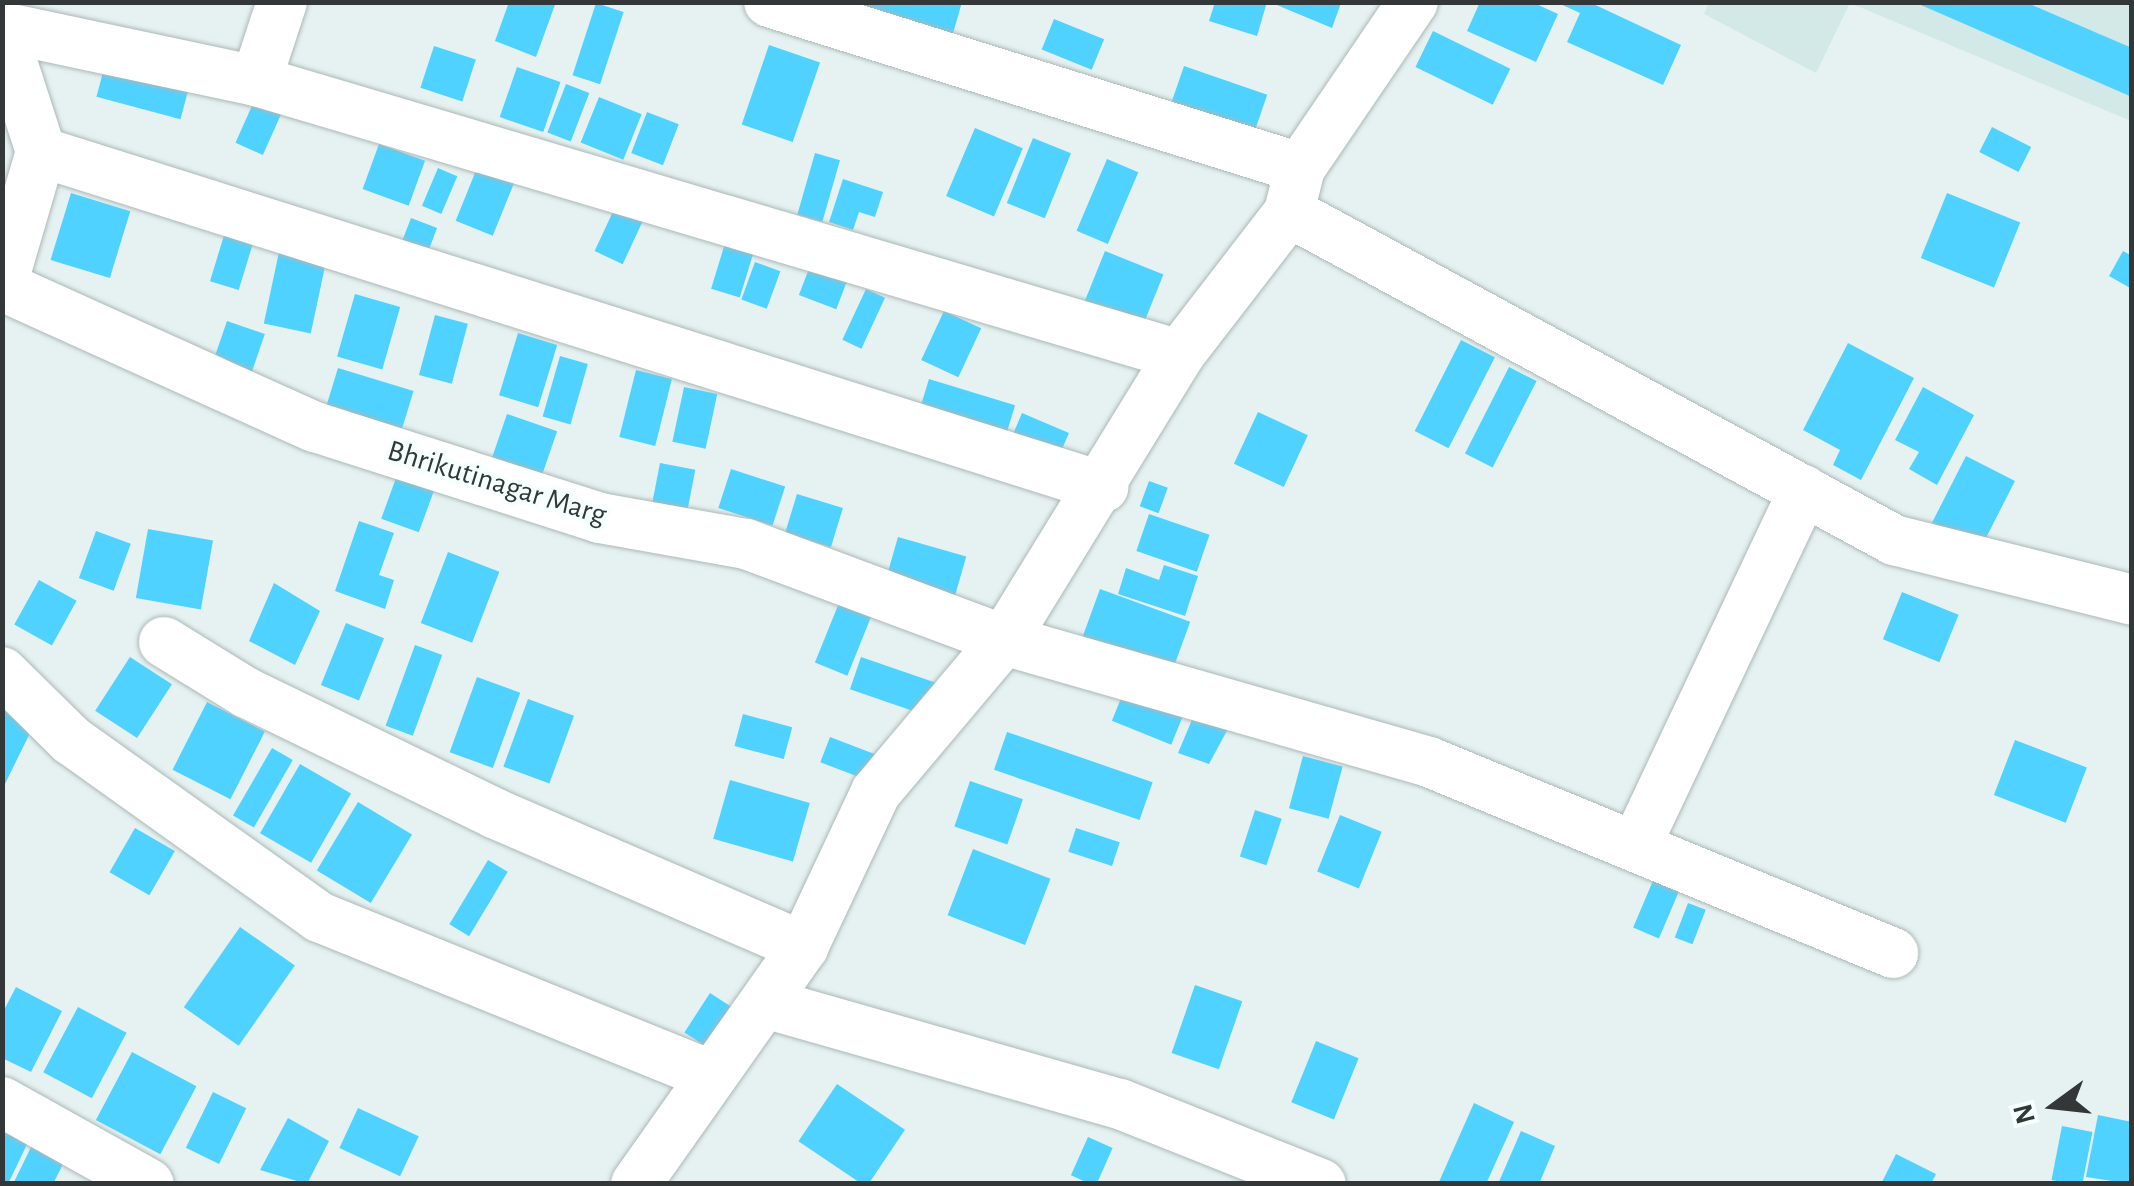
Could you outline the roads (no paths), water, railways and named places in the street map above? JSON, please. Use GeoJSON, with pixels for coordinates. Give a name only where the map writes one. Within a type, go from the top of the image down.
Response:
{"type":"FeatureCollection","features":[{"type":"Feature","properties":{"kind":"street"},"geometry":{"type":"LineString","coordinates":[[256,81],[282,2]]}},
{"type":"Feature","properties":{"kind":"street"},"geometry":{"type":"LineString","coordinates":[[636,1184],[804,947],[876,792],[1004,640],[1103,487],[1180,356],[1294,190],[1413,2]]}},
{"type":"Feature","properties":{"kind":"street"},"geometry":{"type":"LineString","coordinates":[[790,6],[1294,190],[1894,540],[2132,600]]}},
{"type":"Feature","properties":{"kind":"street"},"geometry":{"type":"LineString","coordinates":[[2,285],[40,152],[2,29],[256,81],[1180,356]]}},
{"type":"Feature","properties":{"kind":"street"},"geometry":{"type":"LineString","coordinates":[[40,152],[1103,487]]}},
{"type":"Feature","properties":{"kind":"street","name":"Bhrikutinagar Marg"},"geometry":{"type":"LineString","coordinates":[[2,285],[314,428],[600,518],[746,544],[1004,640],[1429,762],[1638,841],[1893,953]]}},
{"type":"Feature","properties":{"kind":"street"},"geometry":{"type":"LineString","coordinates":[[1638,841],[1804,490]]}},
{"type":"Feature","properties":{"kind":"street"},"geometry":{"type":"LineString","coordinates":[[164,642],[247,693],[494,814],[804,947]]}},
{"type":"Feature","properties":{"kind":"street"},"geometry":{"type":"LineString","coordinates":[[2,672],[71,740],[319,916],[710,1075]]}},
{"type":"Feature","properties":{"kind":"street"},"geometry":{"type":"LineString","coordinates":[[766,1003],[1120,1104],[1321,1184]]}},
{"type":"Feature","properties":{"kind":"street"},"geometry":{"type":"LineString","coordinates":[[2,1102],[149,1184]]}}]}
